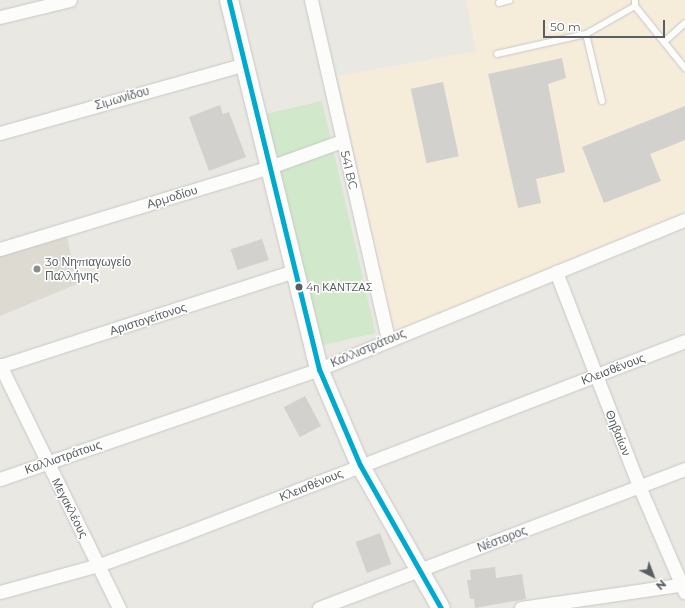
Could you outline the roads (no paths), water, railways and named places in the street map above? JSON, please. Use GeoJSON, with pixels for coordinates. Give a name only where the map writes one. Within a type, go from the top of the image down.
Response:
{"type":"FeatureCollection","features":[{"type":"Feature","properties":{"kind":"street"},"geometry":{"type":"LineString","coordinates":[[0,17],[70,0]]}},
{"type":"Feature","properties":{"kind":"street"},"geometry":{"type":"LineString","coordinates":[[229,0],[319,369],[360,465],[422,570],[441,608]]}},
{"type":"Feature","properties":{"kind":"street","name":"541 BC"},"geometry":{"type":"LineString","coordinates":[[311,0],[388,340]]}},
{"type":"Feature","properties":{"kind":"street","name":"Σιμωνίδου"},"geometry":{"type":"LineString","coordinates":[[0,133],[245,64]]}},
{"type":"Feature","properties":{"kind":"street","name":"Αρμοδίου"},"geometry":{"type":"LineString","coordinates":[[0,249],[270,167],[342,141]]}},
{"type":"Feature","properties":{"kind":"street","name":"Καλλιστράτους"},"geometry":{"type":"LineString","coordinates":[[0,479],[319,369],[685,220]]}},
{"type":"Feature","properties":{"kind":"street","name":"Αριστογείτονος"},"geometry":{"type":"LineString","coordinates":[[0,366],[295,272]]}},
{"type":"Feature","properties":{"kind":"street","name":"Θηβαίων"},"geometry":{"type":"LineString","coordinates":[[556,272],[595,376],[639,486],[684,587]]}},
{"type":"Feature","properties":{"kind":"street","name":"Κλεισθένους"},"geometry":{"type":"LineString","coordinates":[[0,592],[99,565],[685,341]]}},
{"type":"Feature","properties":{"kind":"street","name":"Μεγακλέους"},"geometry":{"type":"LineString","coordinates":[[0,366],[119,608]]}},
{"type":"Feature","properties":{"kind":"street","name":"Νέστορος"},"geometry":{"type":"LineString","coordinates":[[319,608],[685,469]]}},
{"type":"Feature","properties":{"kind":"street"},"geometry":{"type":"LineString","coordinates":[[521,608],[570,604],[684,587]]}},
{"type":"Feature","properties":{"kind":"lane"},"geometry":{"type":"LineString","coordinates":[[499,3],[510,0]]}},
{"type":"Feature","properties":{"kind":"lane"},"geometry":{"type":"LineString","coordinates":[[497,54],[586,34],[635,3],[685,68]]}},
{"type":"Feature","properties":{"kind":"lane"},"geometry":{"type":"LineString","coordinates":[[664,42],[685,22]]}},
{"type":"Feature","properties":{"kind":"lane"},"geometry":{"type":"LineString","coordinates":[[586,34],[602,101]]}},
{"type":"Feature","properties":{"kind":"place","name":"3ο Νηπιαγωγείο Παλλήνης"},"geometry":{"type":"Point","coordinates":[37,269]}},
{"type":"Feature","properties":{"kind":"place","name":"4η ΚΑΝΤΖΑΣ"},"geometry":{"type":"Point","coordinates":[299,287]}}]}
